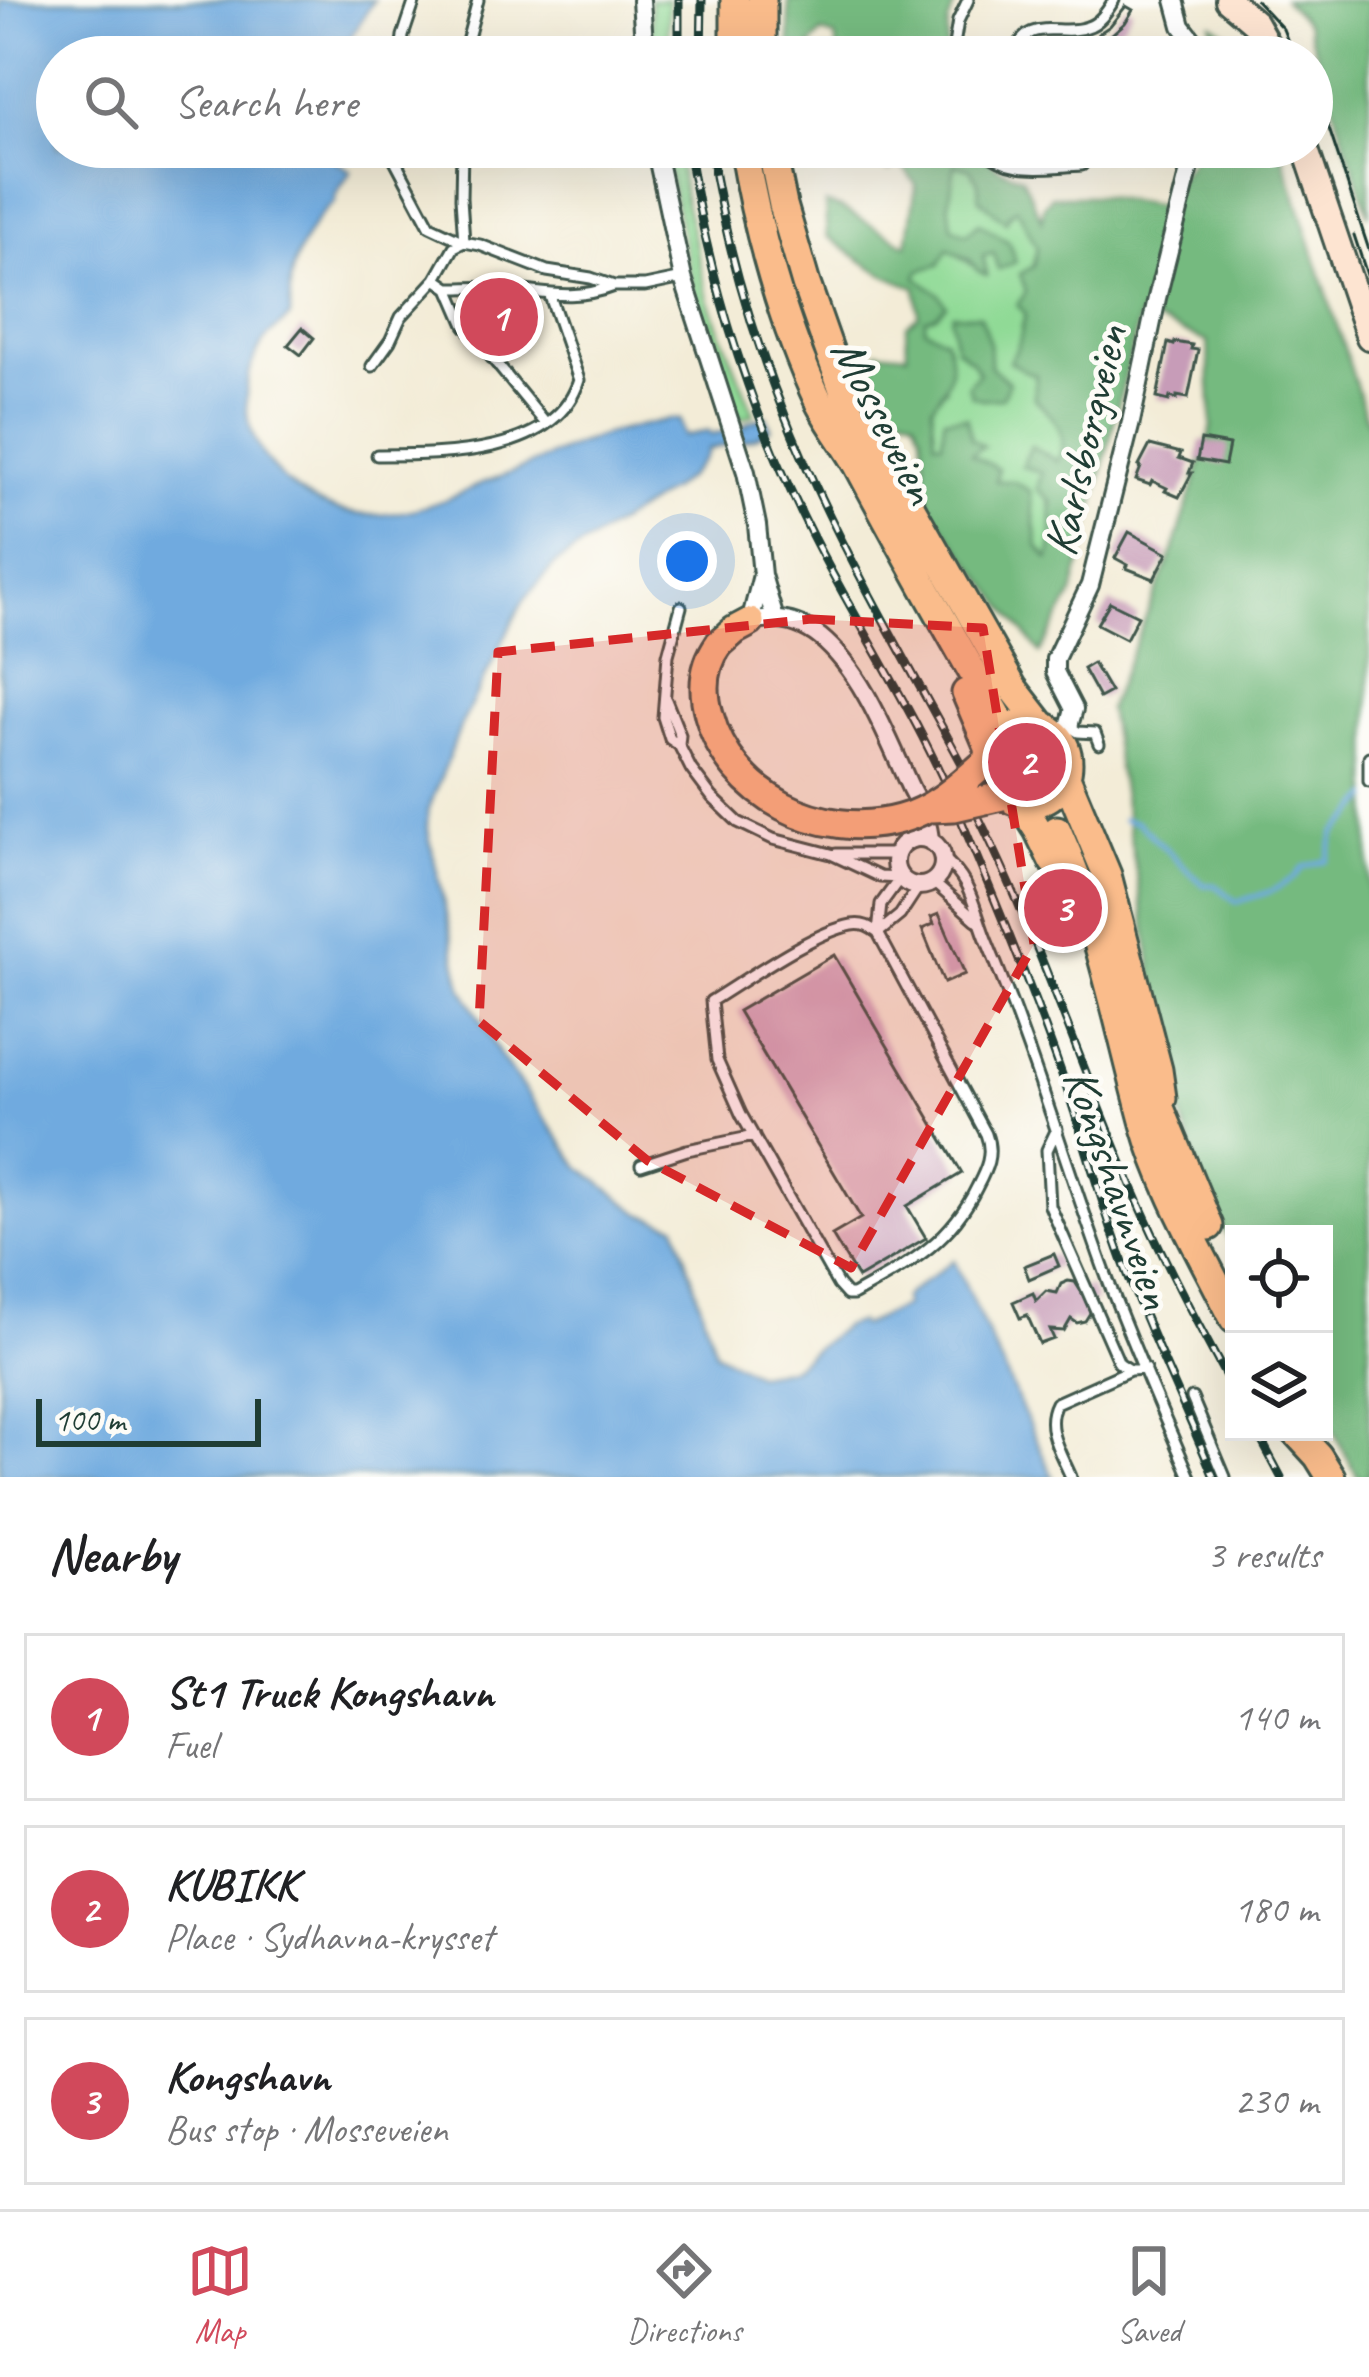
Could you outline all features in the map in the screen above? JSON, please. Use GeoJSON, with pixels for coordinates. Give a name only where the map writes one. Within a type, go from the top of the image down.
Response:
{"type":"FeatureCollection","features":[{"type":"Feature","properties":{"kind":"highway"},"geometry":{"type":"LineString","coordinates":[[735,0],[735,36]]}},
{"type":"Feature","properties":{"kind":"highway"},"geometry":{"type":"LineString","coordinates":[[762,0],[762,36]]}},
{"type":"Feature","properties":{"kind":"highway","name":"Mosseveien"},"geometry":{"type":"LineString","coordinates":[[748,168],[788,320],[833,401]]}},
{"type":"Feature","properties":{"kind":"highway","name":"Mosseveien"},"geometry":{"type":"LineString","coordinates":[[775,168],[833,401],[857,464],[1002,711]]}},
{"type":"Feature","properties":{"kind":"highway"},"geometry":{"type":"LineString","coordinates":[[833,401],[1013,688],[1056,729],[1067,752],[1066,777],[1107,874],[1158,1070],[1156,1124]]}},
{"type":"Feature","properties":{"kind":"highway"},"geometry":{"type":"LineString","coordinates":[[833,401],[853,491],[963,689],[992,780],[1038,830],[1059,876],[1122,1074],[1187,1178],[1225,1260]]}},
{"type":"Feature","properties":{"kind":"highway"},"geometry":{"type":"LineString","coordinates":[[763,620],[734,630],[719,644],[707,666],[710,718],[729,758],[764,794],[805,816],[847,825],[890,822],[919,798],[987,758],[994,740],[1010,727],[1030,722],[1056,729]]}},
{"type":"Feature","properties":{"kind":"highway"},"geometry":{"type":"LineString","coordinates":[[919,798],[954,807],[1009,798],[1034,802],[1047,798],[1066,777]]}},
{"type":"Feature","properties":{"kind":"highway"},"geometry":{"type":"LineString","coordinates":[[1062,827],[1096,894],[1147,1075],[1168,1185],[1225,1301]]}},
{"type":"Feature","properties":{"kind":"main road"},"geometry":{"type":"LineString","coordinates":[[1228,0],[1255,22],[1263,36]]}},
{"type":"Feature","properties":{"kind":"main road"},"geometry":{"type":"LineString","coordinates":[[1313,168],[1369,338]]}},
{"type":"Feature","properties":{"kind":"street"},"geometry":{"type":"LineString","coordinates":[[641,0],[644,36]]}},
{"type":"Feature","properties":{"kind":"street"},"geometry":{"type":"LineString","coordinates":[[1175,0],[1190,36]]}},
{"type":"Feature","properties":{"kind":"street"},"geometry":{"type":"LineString","coordinates":[[659,168],[683,278],[753,499],[763,620],[797,623],[839,657],[886,732],[919,798],[930,841]]}},
{"type":"Feature","properties":{"kind":"street","name":"Karlsborgveien"},"geometry":{"type":"LineString","coordinates":[[1056,729],[1074,715],[1055,659],[1090,585],[1190,168]]}},
{"type":"Feature","properties":{"kind":"street"},"geometry":{"type":"LineString","coordinates":[[909,840],[930,841],[942,857],[941,871],[926,884],[905,883],[896,871],[896,854],[909,840],[919,798]]}},
{"type":"Feature","properties":{"kind":"lane"},"geometry":{"type":"LineString","coordinates":[[404,36],[415,0]]}},
{"type":"Feature","properties":{"kind":"lane"},"geometry":{"type":"LineString","coordinates":[[469,36],[478,0]]}},
{"type":"Feature","properties":{"kind":"lane"},"geometry":{"type":"LineString","coordinates":[[956,36],[968,0]]}},
{"type":"Feature","properties":{"kind":"lane"},"geometry":{"type":"LineString","coordinates":[[1027,36],[1045,29],[1087,28],[1114,0]]}},
{"type":"Feature","properties":{"kind":"lane"},"geometry":{"type":"LineString","coordinates":[[399,168],[430,226],[464,242],[548,271],[614,286],[683,278]]}},
{"type":"Feature","properties":{"kind":"lane"},"geometry":{"type":"LineString","coordinates":[[462,168],[464,242]]}},
{"type":"Feature","properties":{"kind":"lane"},"geometry":{"type":"LineString","coordinates":[[372,366],[401,317],[436,279],[454,247],[464,242]]}},
{"type":"Feature","properties":{"kind":"lane"},"geometry":{"type":"LineString","coordinates":[[436,279],[449,288],[465,325],[546,424]]}},
{"type":"Feature","properties":{"kind":"lane"},"geometry":{"type":"LineString","coordinates":[[449,288],[506,288],[550,296],[593,295],[614,286]]}},
{"type":"Feature","properties":{"kind":"lane"},"geometry":{"type":"LineString","coordinates":[[377,455],[434,455],[523,438],[564,408],[579,380],[550,296]]}},
{"type":"Feature","properties":{"kind":"lane"},"geometry":{"type":"LineString","coordinates":[[681,607],[668,655],[663,717],[670,739],[700,783],[738,822],[773,838],[831,854],[880,877],[900,878]]}},
{"type":"Feature","properties":{"kind":"lane"},"geometry":{"type":"LineString","coordinates":[[1056,729],[1095,733],[1099,744]]}},
{"type":"Feature","properties":{"kind":"lane"},"geometry":{"type":"LineString","coordinates":[[1369,757],[1369,781]]}},
{"type":"Feature","properties":{"kind":"lane"},"geometry":{"type":"LineString","coordinates":[[831,854],[896,854]]}},
{"type":"Feature","properties":{"kind":"lane","name":"Kongshavnveien"},"geometry":{"type":"LineString","coordinates":[[942,857],[970,889],[1032,1054],[1103,1268],[1190,1477]]}},
{"type":"Feature","properties":{"kind":"lane"},"geometry":{"type":"LineString","coordinates":[[878,933],[881,904],[900,878]]}},
{"type":"Feature","properties":{"kind":"lane"},"geometry":{"type":"LineString","coordinates":[[878,933],[901,915],[926,884]]}},
{"type":"Feature","properties":{"kind":"lane","name":"Kongshavnveien"},"geometry":{"type":"LineString","coordinates":[[926,884],[980,924]]}},
{"type":"Feature","properties":{"kind":"lane"},"geometry":{"type":"LineString","coordinates":[[852,925],[868,926],[878,933],[990,1144],[986,1171],[953,1227],[930,1249],[847,1295],[754,1136],[717,1060],[711,1001],[820,937],[852,925]]}},
{"type":"Feature","properties":{"kind":"lane"},"geometry":{"type":"LineString","coordinates":[[1057,1129],[1047,1150],[1050,1206],[1119,1364],[1130,1370]]}},
{"type":"Feature","properties":{"kind":"lane"},"geometry":{"type":"LineString","coordinates":[[641,1165],[754,1136]]}},
{"type":"Feature","properties":{"kind":"lane"},"geometry":{"type":"LineString","coordinates":[[1071,1477],[1049,1426],[1056,1403],[1130,1370],[1145,1370]]}},
{"type":"Feature","properties":{"kind":"lane"},"geometry":{"type":"LineString","coordinates":[[1192,1398],[1225,1477]]}},
{"type":"Feature","properties":{"kind":"highlighted area"},"geometry":{"type":"Polygon","coordinates":[[[811,619],[983,628],[1034,944],[851,1268],[648,1161],[479,1021],[498,652],[811,619]]]}},
{"type":"Feature","properties":{"kind":"green space"},"geometry":{"type":"Polygon","coordinates":[[[650,0],[668,0],[668,36],[653,36],[650,0]]]}},
{"type":"Feature","properties":{"kind":"green space"},"geometry":{"type":"Polygon","coordinates":[[[788,0],[956,0],[947,36],[790,36],[788,0]]]}},
{"type":"Feature","properties":{"kind":"green space"},"geometry":{"type":"Polygon","coordinates":[[[1284,0],[1369,0],[1369,215],[1333,105],[1333,36],[1310,36],[1306,23],[1284,0]]]}},
{"type":"Feature","properties":{"kind":"green space"},"geometry":{"type":"Polygon","coordinates":[[[1212,24],[1233,36],[1213,36],[1212,24]]]}},
{"type":"Feature","properties":{"kind":"green space"},"geometry":{"type":"Polygon","coordinates":[[[668,168],[680,168],[709,302],[754,414],[740,419],[734,412],[695,295],[668,168]]]}},
{"type":"Feature","properties":{"kind":"green space"},"geometry":{"type":"Polygon","coordinates":[[[904,168],[954,168],[949,203],[952,227],[966,234],[979,223],[1009,242],[1016,262],[998,270],[994,253],[983,256],[987,275],[948,249],[939,265],[920,270],[917,277],[946,305],[925,319],[925,329],[946,339],[950,358],[947,382],[932,406],[935,441],[942,442],[944,418],[967,417],[971,439],[984,446],[971,454],[998,469],[996,481],[1013,481],[1030,491],[1038,546],[1049,559],[1052,501],[1037,489],[1042,473],[1022,466],[1031,446],[1058,461],[1062,434],[1034,398],[1036,375],[1009,361],[1026,314],[1017,305],[1026,292],[1020,274],[1034,266],[1037,248],[1017,208],[1006,222],[980,199],[978,182],[967,168],[999,168],[1022,177],[1042,220],[1052,196],[1100,196],[1159,206],[1185,168],[1287,168],[1369,426],[1369,1477],[1358,1477],[1333,1431],[1333,1225],[1225,1225],[1225,1232],[1210,1205],[1158,1042],[1151,959],[1108,709],[1174,549],[1212,426],[1208,342],[1140,314],[1073,594],[1040,653],[929,507],[922,433],[914,418],[886,398],[872,365],[878,351],[907,354],[906,325],[919,315],[916,287],[880,272],[827,236],[825,203],[907,245],[916,185],[904,168]]]}},
{"type":"Feature","properties":{"kind":"green space"},"geometry":{"type":"Polygon","coordinates":[[[953,168],[970,168],[980,199],[1005,221],[1017,207],[1037,248],[1026,292],[1021,344],[1037,375],[1034,398],[1061,425],[1063,450],[1058,462],[1032,447],[1022,465],[1042,473],[1045,483],[1052,528],[1050,560],[1038,546],[1034,515],[995,481],[935,441],[931,406],[946,388],[925,330],[919,270],[948,249],[987,273],[983,256],[994,253],[1016,262],[952,227],[949,203],[953,168]],[[953,314],[956,348],[979,373],[990,366],[989,341],[965,317],[953,314]]]}},
{"type":"Feature","properties":{"kind":"green space"},"geometry":{"type":"Polygon","coordinates":[[[952,314],[980,315],[989,341],[990,366],[1009,382],[1002,398],[972,396],[968,385],[979,373],[956,348],[952,314]]]}},
{"type":"Feature","properties":{"kind":"green space"},"geometry":{"type":"Polygon","coordinates":[[[1027,736],[1045,744],[1053,762],[1045,780],[1027,788],[1009,780],[1001,762],[1009,744],[1027,736]]]}},
{"type":"Feature","properties":{"kind":"water"},"geometry":{"type":"Polygon","coordinates":[[[0,0],[374,0],[351,36],[36,36],[36,168],[351,171],[299,252],[291,276],[290,317],[263,342],[249,373],[246,403],[252,433],[266,459],[311,499],[340,511],[372,515],[422,507],[577,445],[670,419],[680,420],[684,436],[709,431],[711,435],[766,416],[771,428],[754,438],[707,450],[689,476],[556,563],[523,601],[461,725],[428,811],[427,826],[462,987],[502,1059],[580,1167],[641,1214],[676,1225],[715,1352],[756,1374],[791,1368],[844,1326],[858,1322],[861,1326],[905,1306],[906,1295],[954,1260],[1053,1477],[0,1477],[0,0]]]}},
{"type":"Feature","properties":{"kind":"building"},"geometry":{"type":"Polygon","coordinates":[[[1126,6],[1133,10],[1110,36],[1099,36],[1126,6]]]}},
{"type":"Feature","properties":{"kind":"building"},"geometry":{"type":"Polygon","coordinates":[[[302,328],[314,338],[301,355],[288,345],[302,328]]]}},
{"type":"Feature","properties":{"kind":"building"},"geometry":{"type":"Polygon","coordinates":[[[1168,343],[1198,350],[1188,398],[1170,397],[1169,401],[1157,398],[1168,343]]]}},
{"type":"Feature","properties":{"kind":"building"},"geometry":{"type":"Polygon","coordinates":[[[1201,440],[1229,445],[1225,465],[1197,460],[1201,440]]]}},
{"type":"Feature","properties":{"kind":"building"},"geometry":{"type":"Polygon","coordinates":[[[1150,445],[1181,453],[1179,458],[1193,463],[1179,497],[1152,481],[1150,485],[1136,480],[1150,445]]]}},
{"type":"Feature","properties":{"kind":"building"},"geometry":{"type":"Polygon","coordinates":[[[1129,532],[1168,553],[1154,579],[1115,558],[1129,532]]]}},
{"type":"Feature","properties":{"kind":"building"},"geometry":{"type":"Polygon","coordinates":[[[1110,602],[1138,616],[1126,639],[1097,624],[1110,602]]]}},
{"type":"Feature","properties":{"kind":"building"},"geometry":{"type":"Polygon","coordinates":[[[1093,663],[1110,692],[1099,698],[1083,669],[1093,663]]]}},
{"type":"Feature","properties":{"kind":"building"},"geometry":{"type":"Polygon","coordinates":[[[939,914],[965,974],[944,983],[922,929],[934,924],[931,917],[939,914]]]}},
{"type":"Feature","properties":{"kind":"building"},"geometry":{"type":"Polygon","coordinates":[[[834,955],[962,1173],[907,1206],[926,1238],[858,1278],[832,1235],[861,1218],[738,1011],[834,955]]]}},
{"type":"Feature","properties":{"kind":"building"},"geometry":{"type":"Polygon","coordinates":[[[1054,1254],[1059,1266],[1029,1279],[1024,1266],[1054,1254]]]}},
{"type":"Feature","properties":{"kind":"building"},"geometry":{"type":"Polygon","coordinates":[[[1068,1281],[1080,1290],[1090,1286],[1097,1301],[1088,1305],[1085,1321],[1071,1319],[1064,1331],[1050,1330],[1054,1339],[1040,1344],[1027,1315],[1020,1318],[1013,1302],[1033,1293],[1036,1301],[1046,1291],[1057,1293],[1068,1281]]]}},
{"type":"Feature","properties":{"kind":"waterway"},"geometry":{"type":"LineString","coordinates":[[1123,819],[1137,822],[1204,885],[1215,885],[1237,902],[1272,891],[1303,867],[1327,860],[1335,833],[1369,797]]}},
{"type":"Feature","properties":{"kind":"tunnel"},"geometry":{"type":"LineString","coordinates":[[1007,708],[1067,825]]}},
{"type":"Feature","properties":{"kind":"tram line"},"geometry":{"type":"LineString","coordinates":[[1256,0],[1286,36]]}},
{"type":"Feature","properties":{"kind":"tram line"},"geometry":{"type":"LineString","coordinates":[[1333,141],[1369,250]]}},
{"type":"Feature","properties":{"kind":"tram line"},"geometry":{"type":"LineString","coordinates":[[1354,235],[1369,281]]}},
{"type":"Feature","properties":{"kind":"railway"},"geometry":{"type":"LineString","coordinates":[[679,0],[679,36]]}},
{"type":"Feature","properties":{"kind":"railway"},"geometry":{"type":"LineString","coordinates":[[701,36],[702,0]]}},
{"type":"Feature","properties":{"kind":"railway"},"geometry":{"type":"LineString","coordinates":[[692,168],[720,297],[770,442],[812,535],[956,808],[1043,1022],[1132,1287],[1214,1477]]}},
{"type":"Feature","properties":{"kind":"railway"},"geometry":{"type":"LineString","coordinates":[[714,168],[737,271],[791,431],[849,554],[982,801]]}},
{"type":"Feature","properties":{"kind":"railway"},"geometry":{"type":"LineString","coordinates":[[963,787],[1031,934],[1143,1211],[1225,1374]]}},
{"type":"Feature","properties":{"kind":"railway"},"geometry":{"type":"LineString","coordinates":[[1262,1441],[1281,1477]]}},
{"type":"Feature","properties":{"kind":"place","name":"St1 Truck Kongshavn"},"geometry":{"type":"Point","coordinates":[499,317]}},
{"type":"Feature","properties":{"kind":"place","name":"KUBIKK"},"geometry":{"type":"Point","coordinates":[1027,762]}},
{"type":"Feature","properties":{"kind":"place","name":"Kongshavn"},"geometry":{"type":"Point","coordinates":[1063,908]}}]}
